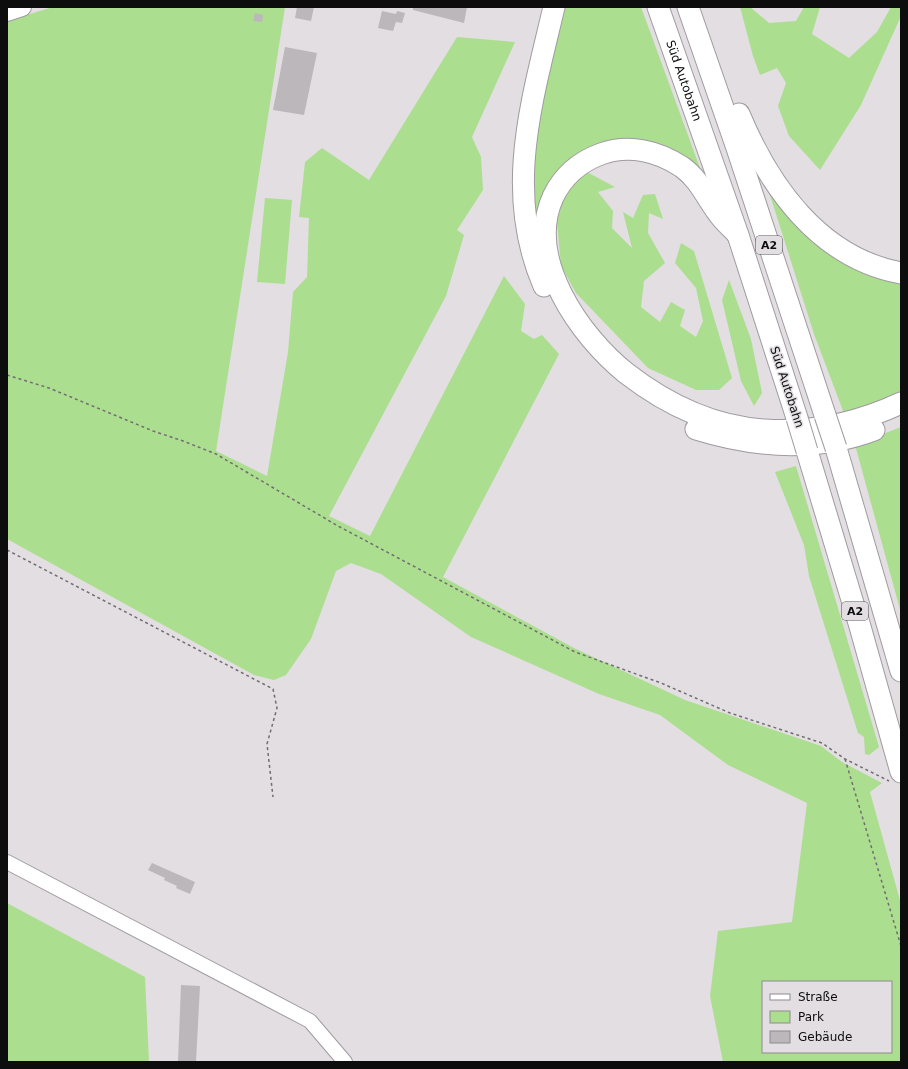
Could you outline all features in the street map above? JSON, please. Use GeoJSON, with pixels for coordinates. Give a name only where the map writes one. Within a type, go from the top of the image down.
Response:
{"type":"FeatureCollection","features":[{"type":"Feature","properties":{"kind":"highway"},"geometry":{"type":"LineString","coordinates":[[554,7],[530,112],[522,177],[523,207],[528,239],[536,265],[551,303],[569,332],[591,359],[614,382],[640,401],[668,417],[724,438],[751,443],[785,445],[811,444],[841,439],[868,432],[901,419]]}},
{"type":"Feature","properties":{"kind":"highway","name":"Süd Autobahn"},"geometry":{"type":"LineString","coordinates":[[658,7],[738,235],[797,418],[859,622],[898,778]]}},
{"type":"Feature","properties":{"kind":"highway","name":"A2"},"geometry":{"type":"LineString","coordinates":[[688,7],[713,76],[836,448],[901,671]]}},
{"type":"Feature","properties":{"kind":"highway"},"geometry":{"type":"LineString","coordinates":[[713,76],[731,95],[749,138],[765,167],[783,194],[804,220],[829,242],[854,258],[882,270],[901,273]]}},
{"type":"Feature","properties":{"kind":"highway"},"geometry":{"type":"LineString","coordinates":[[738,235],[718,214],[707,194],[684,168],[654,153],[637,149],[622,149],[591,158],[566,176],[551,201],[547,216],[546,231],[550,264],[558,287],[572,312],[587,333],[604,354],[626,372],[649,390],[674,404],[696,414],[740,426],[764,430],[794,430],[852,422],[879,413],[901,403]]}},
{"type":"Feature","properties":{"kind":"main road"},"geometry":{"type":"LineString","coordinates":[[7,12],[22,7]]}},
{"type":"Feature","properties":{"kind":"lane"},"geometry":{"type":"LineString","coordinates":[[7,862],[310,1021],[345,1062]]}},
{"type":"Feature","properties":{"kind":"path"},"geometry":{"type":"LineString","coordinates":[[7,374],[49,388],[153,431],[216,454],[338,526],[575,652],[661,683],[730,713],[822,743],[846,759],[898,778]]}},
{"type":"Feature","properties":{"kind":"path"},"geometry":{"type":"LineString","coordinates":[[7,550],[273,689],[277,708],[266,744],[273,797]]}},
{"type":"Feature","properties":{"kind":"path"},"geometry":{"type":"LineString","coordinates":[[846,759],[901,946]]}},
{"type":"Feature","properties":{"kind":"green space"},"geometry":{"type":"Polygon","coordinates":[[[53,7],[285,7],[216,451],[267,476],[288,352],[293,292],[307,277],[309,218],[299,217],[305,162],[322,148],[369,180],[457,37],[515,42],[472,137],[481,157],[483,190],[457,230],[464,235],[446,296],[329,516],[370,536],[504,276],[525,304],[521,331],[534,339],[542,335],[559,354],[443,577],[574,648],[685,700],[821,746],[842,762],[882,783],[870,792],[901,904],[901,1062],[723,1062],[710,996],[718,931],[792,922],[807,803],[728,765],[660,715],[599,694],[471,637],[381,574],[351,563],[336,571],[311,639],[286,675],[274,680],[254,675],[7,539],[7,21],[53,7]]]}},
{"type":"Feature","properties":{"kind":"green space"},"geometry":{"type":"Polygon","coordinates":[[[561,7],[641,7],[704,179],[675,155],[585,152],[540,231],[529,196],[539,97],[561,7]]]}},
{"type":"Feature","properties":{"kind":"green space"},"geometry":{"type":"Polygon","coordinates":[[[740,7],[750,7],[769,23],[796,21],[804,7],[820,7],[812,34],[849,58],[877,32],[891,7],[901,7],[901,16],[861,105],[820,170],[789,136],[778,106],[786,83],[777,68],[760,75],[753,56],[740,7]]]}},
{"type":"Feature","properties":{"kind":"green space"},"geometry":{"type":"Polygon","coordinates":[[[585,171],[615,187],[598,192],[613,211],[612,228],[632,248],[623,212],[633,218],[643,195],[655,194],[663,219],[649,213],[648,233],[665,263],[644,281],[641,307],[660,322],[671,302],[685,310],[680,326],[696,337],[703,321],[696,288],[675,263],[681,243],[694,251],[732,378],[719,390],[696,390],[648,368],[576,293],[561,266],[557,222],[565,192],[585,171]]]}},
{"type":"Feature","properties":{"kind":"green space"},"geometry":{"type":"Polygon","coordinates":[[[763,173],[796,216],[901,278],[901,394],[845,416],[814,334],[763,173]]]}},
{"type":"Feature","properties":{"kind":"green space"},"geometry":{"type":"Polygon","coordinates":[[[265,198],[292,200],[285,284],[257,282],[265,198]]]}},
{"type":"Feature","properties":{"kind":"green space"},"geometry":{"type":"Polygon","coordinates":[[[729,280],[751,339],[762,393],[754,406],[741,381],[722,300],[729,280]]]}},
{"type":"Feature","properties":{"kind":"green space"},"geometry":{"type":"Polygon","coordinates":[[[901,427],[901,613],[854,441],[878,436],[901,427]]]}},
{"type":"Feature","properties":{"kind":"green space"},"geometry":{"type":"Polygon","coordinates":[[[796,466],[879,747],[869,755],[865,754],[864,737],[858,733],[809,576],[804,545],[775,472],[796,466]]]}},
{"type":"Feature","properties":{"kind":"green space"},"geometry":{"type":"Polygon","coordinates":[[[7,903],[145,977],[149,1062],[7,1062],[7,903]]]}},
{"type":"Feature","properties":{"kind":"building"},"geometry":{"type":"Polygon","coordinates":[[[297,7],[314,7],[311,21],[295,18],[297,7]]]}},
{"type":"Feature","properties":{"kind":"building"},"geometry":{"type":"Polygon","coordinates":[[[413,7],[467,7],[464,23],[413,10],[413,7]]]}},
{"type":"Feature","properties":{"kind":"building"},"geometry":{"type":"Polygon","coordinates":[[[382,11],[396,14],[397,11],[405,13],[402,23],[396,22],[393,31],[378,28],[382,11]]]}},
{"type":"Feature","properties":{"kind":"building"},"geometry":{"type":"Polygon","coordinates":[[[255,13],[263,15],[262,22],[253,21],[255,13]]]}},
{"type":"Feature","properties":{"kind":"building"},"geometry":{"type":"Polygon","coordinates":[[[285,47],[317,53],[304,115],[273,110],[285,47]]]}},
{"type":"Feature","properties":{"kind":"building"},"geometry":{"type":"Polygon","coordinates":[[[152,863],[195,882],[190,894],[176,888],[177,886],[164,880],[165,878],[148,870],[152,863]]]}},
{"type":"Feature","properties":{"kind":"building"},"geometry":{"type":"Polygon","coordinates":[[[181,985],[200,986],[196,1062],[178,1062],[181,985]]]}}]}
